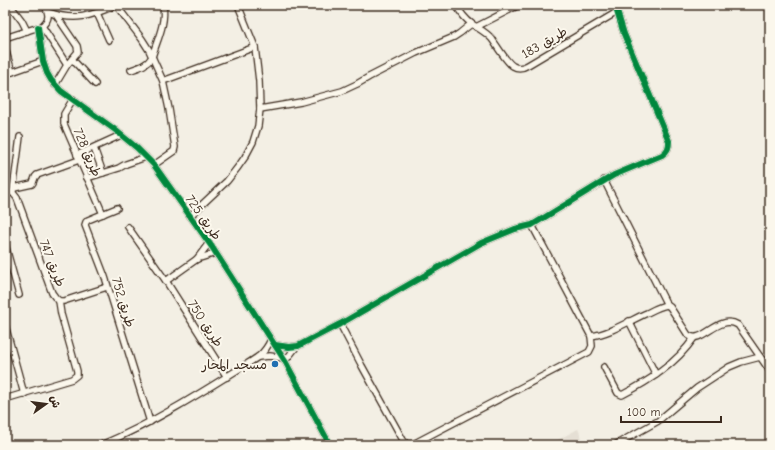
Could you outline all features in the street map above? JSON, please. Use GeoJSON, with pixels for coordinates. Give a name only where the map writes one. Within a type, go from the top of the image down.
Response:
{"type":"FeatureCollection","features":[{"type":"Feature","properties":{"kind":"street"},"geometry":{"type":"LineString","coordinates":[[10,5],[22,21],[27,31]]}},
{"type":"Feature","properties":{"kind":"street"},"geometry":{"type":"LineString","coordinates":[[5,38],[40,27],[48,18],[46,5]]}},
{"type":"Feature","properties":{"kind":"street"},"geometry":{"type":"LineString","coordinates":[[48,12],[56,15],[81,17],[97,13],[116,5],[125,5]]}},
{"type":"Feature","properties":{"kind":"street"},"geometry":{"type":"LineString","coordinates":[[116,5],[142,39],[163,81],[175,147],[174,151],[154,165]]}},
{"type":"Feature","properties":{"kind":"street"},"geometry":{"type":"LineString","coordinates":[[132,70],[145,65],[152,57],[163,22],[163,5]]}},
{"type":"Feature","properties":{"kind":"street"},"geometry":{"type":"LineString","coordinates":[[190,216],[227,181],[254,142],[258,126],[260,109],[259,81],[255,47],[238,5]]}},
{"type":"Feature","properties":{"kind":"street","name":"طريق 183"},"geometry":{"type":"LineString","coordinates":[[456,5],[462,15],[491,38],[511,65],[522,68],[617,12]]}},
{"type":"Feature","properties":{"kind":"street"},"geometry":{"type":"LineString","coordinates":[[260,109],[301,102],[342,91],[416,53],[454,37],[474,25],[519,5]]}},
{"type":"Feature","properties":{"kind":"street"},"geometry":{"type":"LineString","coordinates":[[258,357],[270,356],[284,360],[298,346],[340,324],[481,243],[515,229],[532,225],[604,180],[666,152],[669,145],[668,141],[624,34],[615,5]]}},
{"type":"Feature","properties":{"kind":"street"},"geometry":{"type":"LineString","coordinates":[[97,13],[109,40]]}},
{"type":"Feature","properties":{"kind":"street"},"geometry":{"type":"LineString","coordinates":[[55,85],[67,65],[78,52],[77,46],[56,15]]}},
{"type":"Feature","properties":{"kind":"street"},"geometry":{"type":"LineString","coordinates":[[40,27],[67,65]]}},
{"type":"Feature","properties":{"kind":"street","name":"طريق 725"},"geometry":{"type":"LineString","coordinates":[[40,27],[43,61],[47,73],[55,85],[121,135],[154,165],[216,253],[275,345],[330,445]]}},
{"type":"Feature","properties":{"kind":"street"},"geometry":{"type":"LineString","coordinates":[[163,81],[255,47]]}},
{"type":"Feature","properties":{"kind":"street"},"geometry":{"type":"LineString","coordinates":[[5,48],[11,73],[43,61]]}},
{"type":"Feature","properties":{"kind":"street"},"geometry":{"type":"LineString","coordinates":[[72,59],[95,84]]}},
{"type":"Feature","properties":{"kind":"street","name":"طريق 728"},"geometry":{"type":"LineString","coordinates":[[73,99],[65,110],[63,120],[103,214]]}},
{"type":"Feature","properties":{"kind":"street"},"geometry":{"type":"LineString","coordinates":[[5,191],[13,191],[30,185],[36,176],[78,158],[94,148],[121,135]]}},
{"type":"Feature","properties":{"kind":"street"},"geometry":{"type":"LineString","coordinates":[[13,191],[20,137]]}},
{"type":"Feature","properties":{"kind":"street"},"geometry":{"type":"LineString","coordinates":[[94,148],[103,173]]}},
{"type":"Feature","properties":{"kind":"street"},"geometry":{"type":"LineString","coordinates":[[87,178],[146,157]]}},
{"type":"Feature","properties":{"kind":"street"},"geometry":{"type":"LineString","coordinates":[[604,180],[667,305],[670,307],[688,335],[694,338]]}},
{"type":"Feature","properties":{"kind":"street","name":"طريق 747"},"geometry":{"type":"LineString","coordinates":[[13,191],[17,198],[52,293],[55,297],[64,301],[108,287]]}},
{"type":"Feature","properties":{"kind":"street","name":"طريق 752"},"geometry":{"type":"LineString","coordinates":[[117,208],[88,220],[85,226],[100,262],[150,422]]}},
{"type":"Feature","properties":{"kind":"street"},"geometry":{"type":"LineString","coordinates":[[340,324],[403,440],[408,445],[412,445],[584,356],[589,352],[592,346],[592,336],[532,225]]}},
{"type":"Feature","properties":{"kind":"street","name":"طريق 750"},"geometry":{"type":"LineString","coordinates":[[128,227],[166,281],[227,377]]}},
{"type":"Feature","properties":{"kind":"street"},"geometry":{"type":"LineString","coordinates":[[166,281],[197,259],[209,243]]}},
{"type":"Feature","properties":{"kind":"street"},"geometry":{"type":"LineString","coordinates":[[5,244],[19,295]]}},
{"type":"Feature","properties":{"kind":"street"},"geometry":{"type":"LineString","coordinates":[[197,259],[216,253]]}},
{"type":"Feature","properties":{"kind":"street"},"geometry":{"type":"LineString","coordinates":[[5,399],[76,377],[78,373],[61,314],[59,300]]}},
{"type":"Feature","properties":{"kind":"street"},"geometry":{"type":"LineString","coordinates":[[592,336],[601,334],[667,305]]}},
{"type":"Feature","properties":{"kind":"street"},"geometry":{"type":"LineString","coordinates":[[629,321],[656,375]]}},
{"type":"Feature","properties":{"kind":"street"},"geometry":{"type":"LineString","coordinates":[[604,367],[617,392],[624,394],[656,375],[680,354],[694,338],[699,337],[708,330],[724,322],[731,322],[738,325],[770,371]]}},
{"type":"Feature","properties":{"kind":"street"},"geometry":{"type":"LineString","coordinates":[[5,325],[24,394]]}},
{"type":"Feature","properties":{"kind":"street"},"geometry":{"type":"LineString","coordinates":[[101,445],[150,422],[227,377],[258,357],[266,349],[271,339]]}},
{"type":"Feature","properties":{"kind":"street"},"geometry":{"type":"LineString","coordinates":[[275,345],[289,347],[298,346]]}},
{"type":"Feature","properties":{"kind":"street"},"geometry":{"type":"LineString","coordinates":[[615,445],[658,421],[696,388],[729,367],[760,357]]}},
{"type":"Feature","properties":{"kind":"shaded area"},"geometry":{"type":"Polygon","coordinates":[[[578,429],[585,445],[548,445],[578,429]]]}},
{"type":"Feature","properties":{"kind":"cycle path"},"geometry":{"type":"LineString","coordinates":[[275,345],[289,347],[298,346],[340,324],[481,243],[515,229],[532,225],[614,175],[666,152],[669,141],[624,34],[615,5]]}},
{"type":"Feature","properties":{"kind":"cycle path"},"geometry":{"type":"LineString","coordinates":[[38,27],[43,61],[51,80],[61,91],[114,129],[137,148],[154,165],[212,247],[285,361],[330,445]]}},
{"type":"Feature","properties":{"kind":"place","name":"مسجد المحار"},"geometry":{"type":"Point","coordinates":[275,364]}}]}
